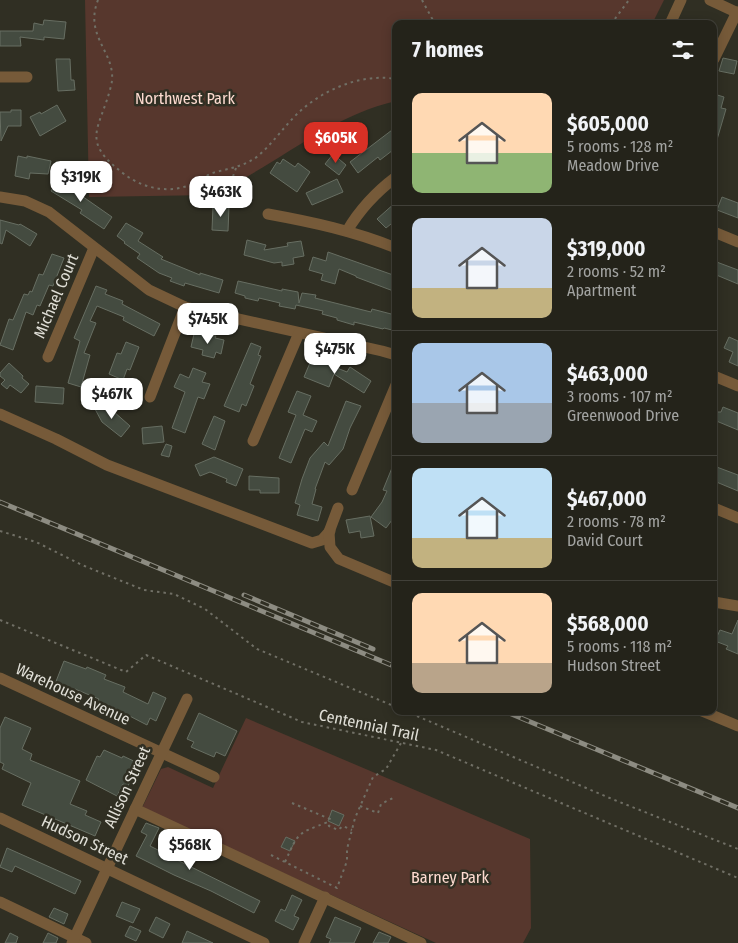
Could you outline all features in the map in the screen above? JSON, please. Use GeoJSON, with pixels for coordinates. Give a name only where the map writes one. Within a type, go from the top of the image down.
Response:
{"type":"FeatureCollection","features":[{"type":"Feature","properties":{"kind":"street"},"geometry":{"type":"LineString","coordinates":[[672,20],[681,0]]}},
{"type":"Feature","properties":{"kind":"street"},"geometry":{"type":"LineString","coordinates":[[710,0],[737,12],[717,53]]}},
{"type":"Feature","properties":{"kind":"street"},"geometry":{"type":"LineString","coordinates":[[0,77],[27,77]]}},
{"type":"Feature","properties":{"kind":"street"},"geometry":{"type":"LineString","coordinates":[[347,231],[366,203],[392,180]]}},
{"type":"Feature","properties":{"kind":"street"},"geometry":{"type":"LineString","coordinates":[[0,198],[24,201],[49,212],[149,290],[184,307],[392,354]]}},
{"type":"Feature","properties":{"kind":"street"},"geometry":{"type":"LineString","coordinates":[[268,214],[319,223],[392,247]]}},
{"type":"Feature","properties":{"kind":"street"},"geometry":{"type":"LineString","coordinates":[[717,233],[738,242]]}},
{"type":"Feature","properties":{"kind":"street","name":"Michael Court"},"geometry":{"type":"LineString","coordinates":[[48,357],[94,248]]}},
{"type":"Feature","properties":{"kind":"street"},"geometry":{"type":"LineString","coordinates":[[150,397],[184,307]]}},
{"type":"Feature","properties":{"kind":"street"},"geometry":{"type":"LineString","coordinates":[[253,441],[299,333]]}},
{"type":"Feature","properties":{"kind":"street"},"geometry":{"type":"LineString","coordinates":[[717,377],[738,386]]}},
{"type":"Feature","properties":{"kind":"street"},"geometry":{"type":"LineString","coordinates":[[352,490],[392,395]]}},
{"type":"Feature","properties":{"kind":"street"},"geometry":{"type":"LineString","coordinates":[[0,414],[56,439],[107,465],[312,543],[322,540],[330,531]]}},
{"type":"Feature","properties":{"kind":"street"},"geometry":{"type":"LineString","coordinates":[[338,508],[330,531],[330,547],[338,559],[392,581]]}},
{"type":"Feature","properties":{"kind":"street"},"geometry":{"type":"LineString","coordinates":[[717,509],[738,518]]}},
{"type":"Feature","properties":{"kind":"street"},"geometry":{"type":"LineString","coordinates":[[717,602],[738,606]]}},
{"type":"Feature","properties":{"kind":"street","name":"Warehouse Avenue"},"geometry":{"type":"LineString","coordinates":[[0,678],[214,777]]}},
{"type":"Feature","properties":{"kind":"street","name":"Allison Street"},"geometry":{"type":"LineString","coordinates":[[73,940],[186,699]]}},
{"type":"Feature","properties":{"kind":"street"},"geometry":{"type":"LineString","coordinates":[[712,715],[738,726]]}},
{"type":"Feature","properties":{"kind":"street"},"geometry":{"type":"LineString","coordinates":[[135,809],[420,943]]}},
{"type":"Feature","properties":{"kind":"street","name":"Hudson Street"},"geometry":{"type":"LineString","coordinates":[[0,818],[264,943]]}},
{"type":"Feature","properties":{"kind":"street"},"geometry":{"type":"LineString","coordinates":[[304,943],[324,897]]}},
{"type":"Feature","properties":{"kind":"street"},"geometry":{"type":"LineString","coordinates":[[0,902],[73,940],[86,943]]}},
{"type":"Feature","properties":{"kind":"path"},"geometry":{"type":"LineString","coordinates":[[98,0],[94,10],[93,24],[112,72],[112,84],[104,110],[97,124],[98,147],[109,162],[137,182],[164,189],[175,189],[190,185],[214,172],[236,168],[257,156],[298,113],[323,95],[344,85],[373,77],[392,79]]}},
{"type":"Feature","properties":{"kind":"path"},"geometry":{"type":"LineString","coordinates":[[422,0],[433,20]]}},
{"type":"Feature","properties":{"kind":"path"},"geometry":{"type":"LineString","coordinates":[[615,20],[629,0]]}},
{"type":"Feature","properties":{"kind":"path"},"geometry":{"type":"LineString","coordinates":[[236,168],[231,182],[232,190],[250,200]]}},
{"type":"Feature","properties":{"kind":"path"},"geometry":{"type":"LineString","coordinates":[[0,531],[36,542],[82,565],[144,590],[174,594],[205,609],[257,649],[392,705]]}},
{"type":"Feature","properties":{"kind":"path","name":"Centennial Trail"},"geometry":{"type":"LineString","coordinates":[[0,620],[126,672],[146,655],[302,722],[436,750],[738,878]]}},
{"type":"Feature","properties":{"kind":"path"},"geometry":{"type":"LineString","coordinates":[[414,715],[738,850]]}},
{"type":"Feature","properties":{"kind":"path"},"geometry":{"type":"LineString","coordinates":[[271,855],[337,888],[348,861],[347,849],[352,830],[373,777],[386,769],[402,743]]}},
{"type":"Feature","properties":{"kind":"path"},"geometry":{"type":"LineString","coordinates":[[360,806],[378,813],[381,804],[393,798]]}},
{"type":"Feature","properties":{"kind":"path"},"geometry":{"type":"LineString","coordinates":[[292,803],[330,819],[328,822],[329,826],[338,830],[343,826],[352,830]]}},
{"type":"Feature","properties":{"kind":"path"},"geometry":{"type":"LineString","coordinates":[[285,862],[299,834],[328,822]]}},
{"type":"Feature","properties":{"kind":"green space","name":"Northwest Park"},"geometry":{"type":"Polygon","coordinates":[[[85,0],[664,0],[654,20],[392,20],[392,102],[371,108],[324,130],[257,171],[211,195],[89,197],[85,0]]]}},
{"type":"Feature","properties":{"kind":"green space","name":"Barney Park"},"geometry":{"type":"Polygon","coordinates":[[[246,718],[530,839],[531,928],[523,943],[436,943],[142,808],[161,769],[168,767],[213,788],[246,718]]]}},
{"type":"Feature","properties":{"kind":"building"},"geometry":{"type":"Polygon","coordinates":[[[44,20],[66,22],[64,39],[44,37],[44,40],[20,37],[21,46],[0,46],[0,31],[33,31],[34,23],[43,25],[44,20]]]}},
{"type":"Feature","properties":{"kind":"building"},"geometry":{"type":"Polygon","coordinates":[[[723,58],[737,61],[734,74],[719,71],[723,58]]]}},
{"type":"Feature","properties":{"kind":"building"},"geometry":{"type":"Polygon","coordinates":[[[56,59],[70,59],[71,80],[74,80],[75,90],[58,91],[56,59]]]}},
{"type":"Feature","properties":{"kind":"building"},"geometry":{"type":"Polygon","coordinates":[[[717,95],[724,97],[721,108],[726,109],[717,140],[717,95]]]}},
{"type":"Feature","properties":{"kind":"building"},"geometry":{"type":"Polygon","coordinates":[[[57,105],[66,121],[40,136],[30,117],[40,112],[41,114],[57,105]]]}},
{"type":"Feature","properties":{"kind":"building"},"geometry":{"type":"Polygon","coordinates":[[[11,110],[21,110],[21,126],[8,126],[1,141],[0,112],[11,112],[11,110]]]}},
{"type":"Feature","properties":{"kind":"building"},"geometry":{"type":"Polygon","coordinates":[[[392,130],[392,151],[380,160],[378,157],[358,173],[350,162],[392,130]]]}},
{"type":"Feature","properties":{"kind":"building"},"geometry":{"type":"Polygon","coordinates":[[[333,154],[346,165],[339,175],[325,164],[333,154]]]}},
{"type":"Feature","properties":{"kind":"building"},"geometry":{"type":"Polygon","coordinates":[[[18,156],[51,161],[48,174],[30,173],[29,179],[15,176],[18,156]]]}},
{"type":"Feature","properties":{"kind":"building"},"geometry":{"type":"Polygon","coordinates":[[[283,159],[295,167],[298,163],[310,172],[297,192],[270,173],[277,162],[280,164],[283,159]]]}},
{"type":"Feature","properties":{"kind":"building"},"geometry":{"type":"Polygon","coordinates":[[[59,178],[73,186],[72,188],[79,194],[112,217],[104,229],[80,213],[82,210],[51,191],[59,178]]]}},
{"type":"Feature","properties":{"kind":"building"},"geometry":{"type":"Polygon","coordinates":[[[337,179],[343,192],[312,205],[306,193],[337,179]]]}},
{"type":"Feature","properties":{"kind":"building"},"geometry":{"type":"Polygon","coordinates":[[[722,197],[738,203],[738,218],[717,210],[722,197]]]}},
{"type":"Feature","properties":{"kind":"building"},"geometry":{"type":"Polygon","coordinates":[[[213,206],[229,206],[228,231],[212,230],[213,206]]]}},
{"type":"Feature","properties":{"kind":"building"},"geometry":{"type":"Polygon","coordinates":[[[392,206],[392,223],[386,228],[377,219],[392,206]]]}},
{"type":"Feature","properties":{"kind":"building"},"geometry":{"type":"Polygon","coordinates":[[[0,220],[20,224],[37,234],[30,246],[6,230],[2,244],[0,243],[0,220]]]}},
{"type":"Feature","properties":{"kind":"building"},"geometry":{"type":"Polygon","coordinates":[[[126,223],[143,233],[138,241],[163,257],[161,259],[200,275],[200,273],[223,280],[219,293],[185,283],[184,286],[170,281],[172,278],[159,273],[137,258],[140,254],[117,236],[126,223]]]}},
{"type":"Feature","properties":{"kind":"building"},"geometry":{"type":"Polygon","coordinates":[[[247,240],[266,245],[264,250],[288,246],[287,243],[301,241],[304,256],[293,258],[294,264],[282,266],[282,262],[274,263],[244,255],[247,240]]]}},
{"type":"Feature","properties":{"kind":"building"},"geometry":{"type":"Polygon","coordinates":[[[328,252],[392,275],[392,290],[339,269],[335,284],[321,280],[323,274],[309,270],[313,257],[326,261],[328,252]]]}},
{"type":"Feature","properties":{"kind":"building"},"geometry":{"type":"Polygon","coordinates":[[[52,254],[64,258],[53,286],[49,285],[40,306],[37,305],[33,315],[26,312],[13,350],[0,345],[9,319],[13,320],[24,294],[28,295],[30,291],[32,292],[39,274],[43,275],[52,254]]]}},
{"type":"Feature","properties":{"kind":"building"},"geometry":{"type":"Polygon","coordinates":[[[717,262],[738,270],[738,284],[717,275],[717,262]]]}},
{"type":"Feature","properties":{"kind":"building"},"geometry":{"type":"Polygon","coordinates":[[[238,281],[282,291],[282,289],[298,292],[299,303],[302,293],[316,295],[315,298],[371,312],[372,309],[392,314],[392,330],[354,322],[354,325],[322,314],[323,311],[296,305],[295,309],[279,306],[280,303],[259,298],[258,301],[235,293],[238,281]]]}},
{"type":"Feature","properties":{"kind":"building"},"geometry":{"type":"Polygon","coordinates":[[[96,286],[107,290],[105,294],[123,301],[122,304],[160,324],[154,336],[123,320],[124,317],[97,306],[90,321],[96,323],[84,353],[90,355],[81,387],[68,383],[80,341],[74,338],[96,286]]]}},
{"type":"Feature","properties":{"kind":"building"},"geometry":{"type":"Polygon","coordinates":[[[194,334],[216,336],[215,338],[224,340],[221,354],[216,352],[214,358],[202,355],[203,350],[191,347],[194,334]]]}},
{"type":"Feature","properties":{"kind":"building"},"geometry":{"type":"Polygon","coordinates":[[[729,337],[738,341],[738,366],[729,362],[733,352],[724,348],[729,337]]]}},
{"type":"Feature","properties":{"kind":"building"},"geometry":{"type":"Polygon","coordinates":[[[126,342],[139,347],[130,370],[127,369],[123,380],[109,374],[117,353],[121,354],[126,342]]]}},
{"type":"Feature","properties":{"kind":"building"},"geometry":{"type":"Polygon","coordinates":[[[251,343],[261,347],[258,355],[261,356],[250,384],[254,386],[246,406],[242,404],[239,412],[224,406],[251,343]]]}},
{"type":"Feature","properties":{"kind":"building"},"geometry":{"type":"Polygon","coordinates":[[[312,358],[347,372],[350,367],[371,381],[364,393],[334,374],[329,387],[304,377],[312,358]]]}},
{"type":"Feature","properties":{"kind":"building"},"geometry":{"type":"Polygon","coordinates":[[[9,363],[29,384],[21,393],[10,385],[7,389],[1,384],[5,380],[0,376],[0,373],[9,363]]]}},
{"type":"Feature","properties":{"kind":"building"},"geometry":{"type":"Polygon","coordinates":[[[193,368],[206,373],[202,382],[210,384],[204,399],[198,397],[185,433],[172,428],[185,392],[174,387],[180,374],[189,378],[193,368]]]}},
{"type":"Feature","properties":{"kind":"building"},"geometry":{"type":"Polygon","coordinates":[[[36,386],[64,388],[63,404],[35,402],[36,386]]]}},
{"type":"Feature","properties":{"kind":"building"},"geometry":{"type":"Polygon","coordinates":[[[297,391],[311,396],[303,415],[317,421],[312,432],[305,429],[291,463],[279,458],[296,415],[288,412],[297,391]]]}},
{"type":"Feature","properties":{"kind":"building"},"geometry":{"type":"Polygon","coordinates":[[[346,401],[361,406],[350,428],[343,449],[329,465],[325,462],[315,489],[312,504],[322,507],[318,521],[297,515],[300,505],[295,503],[310,458],[324,442],[328,446],[346,401]]]}},
{"type":"Feature","properties":{"kind":"building"},"geometry":{"type":"Polygon","coordinates":[[[108,402],[113,411],[130,426],[121,437],[102,422],[95,409],[108,402]]]}},
{"type":"Feature","properties":{"kind":"building"},"geometry":{"type":"Polygon","coordinates":[[[723,407],[738,413],[738,430],[717,421],[717,412],[721,412],[723,407]]]}},
{"type":"Feature","properties":{"kind":"building"},"geometry":{"type":"Polygon","coordinates":[[[214,416],[225,421],[215,450],[202,444],[214,416]]]}},
{"type":"Feature","properties":{"kind":"building"},"geometry":{"type":"Polygon","coordinates":[[[162,426],[164,442],[143,444],[142,428],[162,426]]]}},
{"type":"Feature","properties":{"kind":"building"},"geometry":{"type":"Polygon","coordinates":[[[166,444],[172,446],[169,457],[161,455],[166,444]]]}},
{"type":"Feature","properties":{"kind":"building"},"geometry":{"type":"Polygon","coordinates":[[[214,457],[243,469],[236,486],[226,482],[227,479],[210,472],[200,476],[195,465],[214,457]]]}},
{"type":"Feature","properties":{"kind":"building"},"geometry":{"type":"Polygon","coordinates":[[[717,467],[738,475],[738,491],[717,482],[717,467]]]}},
{"type":"Feature","properties":{"kind":"building"},"geometry":{"type":"Polygon","coordinates":[[[392,468],[392,520],[386,528],[371,517],[382,502],[387,491],[383,490],[392,468]]]}},
{"type":"Feature","properties":{"kind":"building"},"geometry":{"type":"Polygon","coordinates":[[[249,476],[279,478],[279,493],[260,493],[260,490],[249,490],[249,476]]]}},
{"type":"Feature","properties":{"kind":"building"},"geometry":{"type":"Polygon","coordinates":[[[370,516],[374,536],[361,538],[360,531],[349,533],[346,520],[370,516]]]}},
{"type":"Feature","properties":{"kind":"building"},"geometry":{"type":"Polygon","coordinates":[[[738,620],[738,654],[726,649],[728,646],[717,642],[720,630],[732,634],[738,620]]]}},
{"type":"Feature","properties":{"kind":"building"},"geometry":{"type":"Polygon","coordinates":[[[64,661],[86,669],[87,667],[106,675],[104,679],[125,687],[123,692],[148,704],[153,692],[166,698],[156,721],[150,718],[147,725],[116,709],[97,702],[99,699],[75,689],[74,691],[55,684],[64,661]]]}},
{"type":"Feature","properties":{"kind":"building"},"geometry":{"type":"Polygon","coordinates":[[[199,713],[237,731],[225,756],[216,752],[214,757],[191,747],[194,742],[187,739],[199,713]]]}},
{"type":"Feature","properties":{"kind":"building"},"geometry":{"type":"Polygon","coordinates":[[[5,717],[31,728],[22,749],[32,754],[30,760],[80,781],[70,804],[87,811],[85,815],[101,822],[95,836],[22,805],[31,783],[2,769],[4,764],[0,762],[0,728],[5,717]]]}},
{"type":"Feature","properties":{"kind":"building"},"geometry":{"type":"Polygon","coordinates":[[[104,750],[138,763],[128,786],[123,784],[117,796],[86,780],[97,756],[100,757],[104,750]]]}},
{"type":"Feature","properties":{"kind":"building"},"geometry":{"type":"Polygon","coordinates":[[[332,810],[344,815],[339,826],[328,821],[332,810]]]}},
{"type":"Feature","properties":{"kind":"building"},"geometry":{"type":"Polygon","coordinates":[[[146,823],[159,828],[150,846],[164,853],[169,840],[180,844],[173,858],[260,901],[254,913],[136,856],[147,835],[141,832],[146,823]]]}},
{"type":"Feature","properties":{"kind":"building"},"geometry":{"type":"Polygon","coordinates":[[[286,837],[295,841],[290,851],[281,847],[286,837]]]}},
{"type":"Feature","properties":{"kind":"building"},"geometry":{"type":"Polygon","coordinates":[[[7,848],[81,881],[75,894],[15,866],[12,872],[0,867],[7,848]]]}},
{"type":"Feature","properties":{"kind":"building"},"geometry":{"type":"Polygon","coordinates":[[[292,895],[302,900],[294,916],[299,918],[293,930],[275,921],[281,909],[285,911],[292,895]]]}},
{"type":"Feature","properties":{"kind":"building"},"geometry":{"type":"Polygon","coordinates":[[[122,902],[140,909],[133,923],[116,916],[122,902]]]}},
{"type":"Feature","properties":{"kind":"building"},"geometry":{"type":"Polygon","coordinates":[[[54,908],[68,914],[64,924],[49,917],[54,908]]]}},
{"type":"Feature","properties":{"kind":"building"},"geometry":{"type":"Polygon","coordinates":[[[156,917],[170,924],[163,938],[149,931],[156,917]]]}},
{"type":"Feature","properties":{"kind":"building"},"geometry":{"type":"Polygon","coordinates":[[[335,917],[361,928],[354,943],[329,943],[331,939],[326,937],[335,917]]]}},
{"type":"Feature","properties":{"kind":"building"},"geometry":{"type":"Polygon","coordinates":[[[130,926],[141,931],[136,941],[125,936],[130,926]]]}},
{"type":"Feature","properties":{"kind":"building"},"geometry":{"type":"Polygon","coordinates":[[[187,931],[213,943],[182,943],[187,931]]]}},
{"type":"Feature","properties":{"kind":"building"},"geometry":{"type":"Polygon","coordinates":[[[379,932],[391,937],[388,943],[373,943],[379,932]]]}},
{"type":"Feature","properties":{"kind":"building"},"geometry":{"type":"Polygon","coordinates":[[[10,933],[18,937],[16,943],[5,943],[10,933]]]}},
{"type":"Feature","properties":{"kind":"building"},"geometry":{"type":"Polygon","coordinates":[[[48,933],[58,938],[56,943],[43,943],[48,933]]]}},
{"type":"Feature","properties":{"kind":"railway"},"geometry":{"type":"LineString","coordinates":[[0,502],[392,665]]}},
{"type":"Feature","properties":{"kind":"railway"},"geometry":{"type":"LineString","coordinates":[[244,595],[373,649]]}},
{"type":"Feature","properties":{"kind":"railway"},"geometry":{"type":"LineString","coordinates":[[514,715],[738,808]]}}]}
